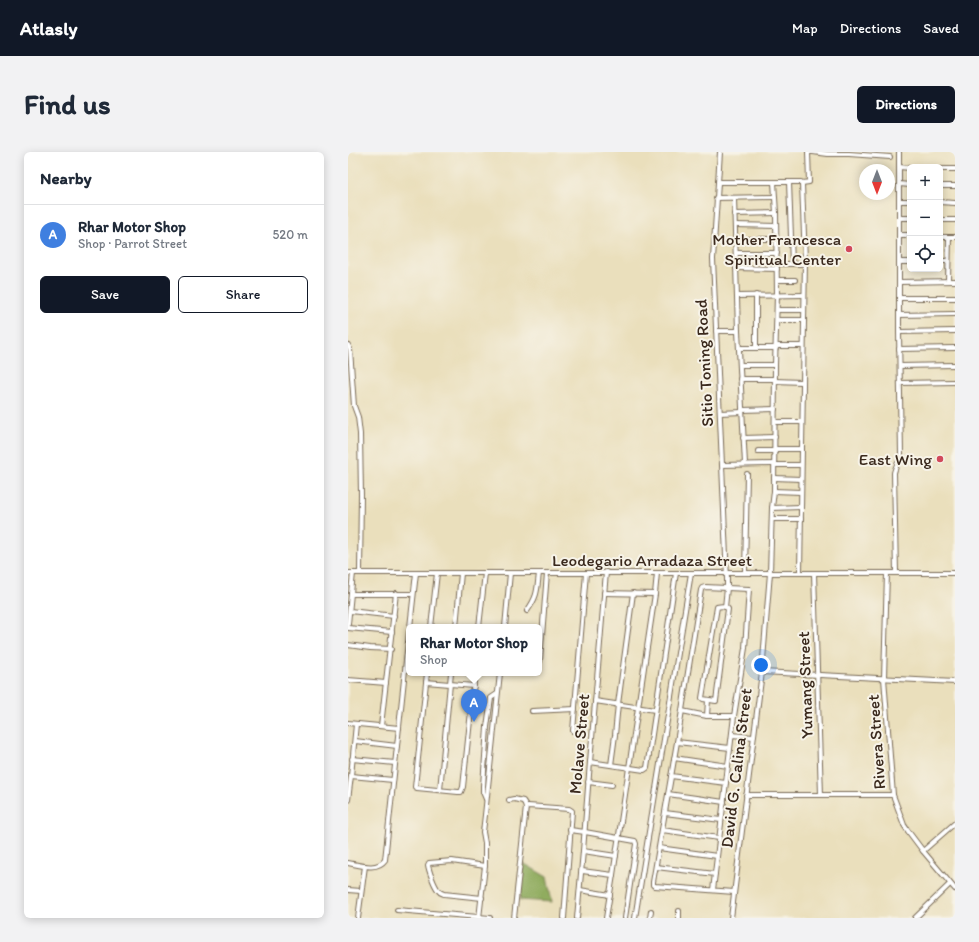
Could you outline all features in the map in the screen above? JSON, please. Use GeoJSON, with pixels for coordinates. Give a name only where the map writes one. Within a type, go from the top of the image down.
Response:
{"type":"FeatureCollection","features":[{"type":"Feature","properties":{"kind":"street","name":"Sitio Toning Road"},"geometry":{"type":"LineString","coordinates":[[720,152],[713,259],[727,588],[724,607]]}},
{"type":"Feature","properties":{"kind":"street"},"geometry":{"type":"LineString","coordinates":[[718,182],[809,182],[808,152],[828,154],[849,153],[890,157]]}},
{"type":"Feature","properties":{"kind":"street"},"geometry":{"type":"LineString","coordinates":[[896,573],[894,473],[901,455],[899,152]]}},
{"type":"Feature","properties":{"kind":"street"},"geometry":{"type":"LineString","coordinates":[[899,168],[907,168]]}},
{"type":"Feature","properties":{"kind":"street"},"geometry":{"type":"LineString","coordinates":[[943,168],[955,169]]}},
{"type":"Feature","properties":{"kind":"street","name":"David G. Calina Street"},"geometry":{"type":"LineString","coordinates":[[731,918],[762,672],[770,573],[775,465],[775,365],[777,320],[777,253],[774,182]]}},
{"type":"Feature","properties":{"kind":"street"},"geometry":{"type":"LineString","coordinates":[[789,182],[792,264]]}},
{"type":"Feature","properties":{"kind":"street"},"geometry":{"type":"LineString","coordinates":[[800,573],[805,264],[802,183]]}},
{"type":"Feature","properties":{"kind":"street"},"geometry":{"type":"LineString","coordinates":[[899,184],[907,185]]}},
{"type":"Feature","properties":{"kind":"street"},"geometry":{"type":"LineString","coordinates":[[943,186],[955,186]]}},
{"type":"Feature","properties":{"kind":"street"},"geometry":{"type":"LineString","coordinates":[[716,198],[775,196]]}},
{"type":"Feature","properties":{"kind":"street"},"geometry":{"type":"LineString","coordinates":[[734,198],[744,464]]}},
{"type":"Feature","properties":{"kind":"street"},"geometry":{"type":"LineString","coordinates":[[899,201],[907,201]]}},
{"type":"Feature","properties":{"kind":"street"},"geometry":{"type":"LineString","coordinates":[[943,202],[955,203]]}},
{"type":"Feature","properties":{"kind":"street"},"geometry":{"type":"LineString","coordinates":[[734,214],[776,213]]}},
{"type":"Feature","properties":{"kind":"street"},"geometry":{"type":"LineString","coordinates":[[899,218],[907,218]]}},
{"type":"Feature","properties":{"kind":"street"},"geometry":{"type":"LineString","coordinates":[[943,220],[955,220]]}},
{"type":"Feature","properties":{"kind":"street"},"geometry":{"type":"LineString","coordinates":[[735,225],[776,226]]}},
{"type":"Feature","properties":{"kind":"street"},"geometry":{"type":"LineString","coordinates":[[899,235],[907,235]]}},
{"type":"Feature","properties":{"kind":"street"},"geometry":{"type":"LineString","coordinates":[[943,237],[955,237]]}},
{"type":"Feature","properties":{"kind":"street"},"geometry":{"type":"LineString","coordinates":[[948,281],[949,237]]}},
{"type":"Feature","properties":{"kind":"street"},"geometry":{"type":"LineString","coordinates":[[735,239],[776,239]]}},
{"type":"Feature","properties":{"kind":"street"},"geometry":{"type":"LineString","coordinates":[[736,253],[777,253]]}},
{"type":"Feature","properties":{"kind":"street"},"geometry":{"type":"LineString","coordinates":[[943,261],[948,261]]}},
{"type":"Feature","properties":{"kind":"street"},"geometry":{"type":"LineString","coordinates":[[900,262],[907,262]]}},
{"type":"Feature","properties":{"kind":"street"},"geometry":{"type":"LineString","coordinates":[[736,268],[777,267],[792,264],[805,264]]}},
{"type":"Feature","properties":{"kind":"street"},"geometry":{"type":"LineString","coordinates":[[777,280],[794,280]]}},
{"type":"Feature","properties":{"kind":"street"},"geometry":{"type":"LineString","coordinates":[[899,282],[955,281]]}},
{"type":"Feature","properties":{"kind":"street"},"geometry":{"type":"LineString","coordinates":[[756,295],[756,348]]}},
{"type":"Feature","properties":{"kind":"street"},"geometry":{"type":"LineString","coordinates":[[738,296],[804,295]]}},
{"type":"Feature","properties":{"kind":"street"},"geometry":{"type":"LineString","coordinates":[[899,298],[955,298]]}},
{"type":"Feature","properties":{"kind":"street"},"geometry":{"type":"LineString","coordinates":[[777,310],[804,310]]}},
{"type":"Feature","properties":{"kind":"street"},"geometry":{"type":"LineString","coordinates":[[900,316],[955,314]]}},
{"type":"Feature","properties":{"kind":"street"},"geometry":{"type":"LineString","coordinates":[[777,320],[804,320]]}},
{"type":"Feature","properties":{"kind":"street"},"geometry":{"type":"LineString","coordinates":[[716,331],[738,332]]}},
{"type":"Feature","properties":{"kind":"street"},"geometry":{"type":"LineString","coordinates":[[899,332],[955,332]]}},
{"type":"Feature","properties":{"kind":"street"},"geometry":{"type":"LineString","coordinates":[[348,345],[350,349],[354,406],[358,417],[360,434],[360,573]]}},
{"type":"Feature","properties":{"kind":"street"},"geometry":{"type":"LineString","coordinates":[[739,348],[803,346]]}},
{"type":"Feature","properties":{"kind":"street"},"geometry":{"type":"LineString","coordinates":[[900,349],[955,348]]}},
{"type":"Feature","properties":{"kind":"street"},"geometry":{"type":"LineString","coordinates":[[740,365],[775,365]]}},
{"type":"Feature","properties":{"kind":"street"},"geometry":{"type":"LineString","coordinates":[[900,366],[955,365]]}},
{"type":"Feature","properties":{"kind":"street"},"geometry":{"type":"LineString","coordinates":[[740,379],[802,382]]}},
{"type":"Feature","properties":{"kind":"street"},"geometry":{"type":"LineString","coordinates":[[900,383],[955,382]]}},
{"type":"Feature","properties":{"kind":"street"},"geometry":{"type":"LineString","coordinates":[[720,413],[775,409]]}},
{"type":"Feature","properties":{"kind":"street"},"geometry":{"type":"LineString","coordinates":[[775,422],[802,422]]}},
{"type":"Feature","properties":{"kind":"street"},"geometry":{"type":"LineString","coordinates":[[743,438],[775,437]]}},
{"type":"Feature","properties":{"kind":"street"},"geometry":{"type":"LineString","coordinates":[[758,451],[802,449]]}},
{"type":"Feature","properties":{"kind":"street"},"geometry":{"type":"LineString","coordinates":[[722,465],[801,465]]}},
{"type":"Feature","properties":{"kind":"street"},"geometry":{"type":"LineString","coordinates":[[745,574],[747,474]]}},
{"type":"Feature","properties":{"kind":"street"},"geometry":{"type":"LineString","coordinates":[[774,478],[801,479]]}},
{"type":"Feature","properties":{"kind":"street"},"geometry":{"type":"LineString","coordinates":[[774,491],[801,492]]}},
{"type":"Feature","properties":{"kind":"street"},"geometry":{"type":"LineString","coordinates":[[772,508],[801,508]]}},
{"type":"Feature","properties":{"kind":"street"},"geometry":{"type":"LineString","coordinates":[[772,519],[801,519]]}},
{"type":"Feature","properties":{"kind":"street","name":"Molave Street"},"geometry":{"type":"LineString","coordinates":[[577,918],[584,851],[588,782],[606,572]]}},
{"type":"Feature","properties":{"kind":"street"},"geometry":{"type":"LineString","coordinates":[[348,624],[351,594],[350,573]]}},
{"type":"Feature","properties":{"kind":"street","name":"Leodegario Arradaza Street"},"geometry":{"type":"LineString","coordinates":[[350,573],[955,573]]}},
{"type":"Feature","properties":{"kind":"street"},"geometry":{"type":"LineString","coordinates":[[410,624],[416,573]]}},
{"type":"Feature","properties":{"kind":"street"},"geometry":{"type":"LineString","coordinates":[[431,624],[437,573]]}},
{"type":"Feature","properties":{"kind":"street"},"geometry":{"type":"LineString","coordinates":[[456,624],[461,573]]}},
{"type":"Feature","properties":{"kind":"street"},"geometry":{"type":"LineString","coordinates":[[479,624],[485,573]]}},
{"type":"Feature","properties":{"kind":"street"},"geometry":{"type":"LineString","coordinates":[[504,624],[510,573]]}},
{"type":"Feature","properties":{"kind":"street"},"geometry":{"type":"LineString","coordinates":[[527,611],[536,594],[539,573]]}},
{"type":"Feature","properties":{"kind":"street"},"geometry":{"type":"LineString","coordinates":[[542,636],[547,573]]}},
{"type":"Feature","properties":{"kind":"street"},"geometry":{"type":"LineString","coordinates":[[573,731],[586,573]]}},
{"type":"Feature","properties":{"kind":"street"},"geometry":{"type":"LineString","coordinates":[[606,918],[657,573]]}},
{"type":"Feature","properties":{"kind":"street"},"geometry":{"type":"LineString","coordinates":[[590,762],[644,770],[647,768],[676,573]]}},
{"type":"Feature","properties":{"kind":"street"},"geometry":{"type":"LineString","coordinates":[[636,918],[691,573]]}},
{"type":"Feature","properties":{"kind":"street","name":"Yumang Street"},"geometry":{"type":"LineString","coordinates":[[814,573],[821,795]]}},
{"type":"Feature","properties":{"kind":"street","name":"Rivera Street"},"geometry":{"type":"LineString","coordinates":[[887,573],[884,678],[893,795],[904,825],[955,889]]}},
{"type":"Feature","properties":{"kind":"street"},"geometry":{"type":"LineString","coordinates":[[713,890],[734,716],[745,648],[749,589],[705,587],[701,590],[653,885],[734,892]]}},
{"type":"Feature","properties":{"kind":"street"},"geometry":{"type":"LineString","coordinates":[[604,593],[655,594]]}},
{"type":"Feature","properties":{"kind":"street"},"geometry":{"type":"LineString","coordinates":[[611,765],[633,593]]}},
{"type":"Feature","properties":{"kind":"street"},"geometry":{"type":"LineString","coordinates":[[351,594],[413,594]]}},
{"type":"Feature","properties":{"kind":"street"},"geometry":{"type":"LineString","coordinates":[[381,726],[391,649],[396,594]]}},
{"type":"Feature","properties":{"kind":"street"},"geometry":{"type":"LineString","coordinates":[[718,607],[724,607],[728,608],[728,611],[716,701],[708,700],[702,698],[715,620],[718,607]]}},
{"type":"Feature","properties":{"kind":"street"},"geometry":{"type":"LineString","coordinates":[[350,611],[394,616]]}},
{"type":"Feature","properties":{"kind":"street"},"geometry":{"type":"LineString","coordinates":[[348,628],[392,632]]}},
{"type":"Feature","properties":{"kind":"street"},"geometry":{"type":"LineString","coordinates":[[348,645],[391,649]]}},
{"type":"Feature","properties":{"kind":"street"},"geometry":{"type":"LineString","coordinates":[[348,863],[364,866],[378,866],[385,860],[406,661]]}},
{"type":"Feature","properties":{"kind":"street"},"geometry":{"type":"LineString","coordinates":[[762,672],[955,682]]}},
{"type":"Feature","properties":{"kind":"street"},"geometry":{"type":"LineString","coordinates":[[426,676],[415,784],[417,788],[458,792],[461,792],[463,787],[475,676]]}},
{"type":"Feature","properties":{"kind":"street"},"geometry":{"type":"LineString","coordinates":[[440,790],[451,676]]}},
{"type":"Feature","properties":{"kind":"street"},"geometry":{"type":"LineString","coordinates":[[479,918],[485,866],[485,843],[483,832],[500,676]]}},
{"type":"Feature","properties":{"kind":"street"},"geometry":{"type":"LineString","coordinates":[[348,680],[386,683]]}},
{"type":"Feature","properties":{"kind":"street"},"geometry":{"type":"LineString","coordinates":[[426,682],[474,686]]}},
{"type":"Feature","properties":{"kind":"street"},"geometry":{"type":"LineString","coordinates":[[487,799],[483,786],[487,726],[491,698],[497,694]]}},
{"type":"Feature","properties":{"kind":"street"},"geometry":{"type":"LineString","coordinates":[[707,716],[708,700]]}},
{"type":"Feature","properties":{"kind":"street"},"geometry":{"type":"LineString","coordinates":[[595,701],[655,710]]}},
{"type":"Feature","properties":{"kind":"street"},"geometry":{"type":"LineString","coordinates":[[489,707],[496,712]]}},
{"type":"Feature","properties":{"kind":"street"},"geometry":{"type":"LineString","coordinates":[[532,711],[575,709]]}},
{"type":"Feature","properties":{"kind":"street"},"geometry":{"type":"LineString","coordinates":[[682,711],[707,716],[734,716]]}},
{"type":"Feature","properties":{"kind":"street"},"geometry":{"type":"LineString","coordinates":[[348,723],[399,728]]}},
{"type":"Feature","properties":{"kind":"street"},"geometry":{"type":"LineString","coordinates":[[348,800],[356,724]]}},
{"type":"Feature","properties":{"kind":"street"},"geometry":{"type":"LineString","coordinates":[[487,726],[493,738]]}},
{"type":"Feature","properties":{"kind":"street"},"geometry":{"type":"LineString","coordinates":[[732,734],[753,736]]}},
{"type":"Feature","properties":{"kind":"street"},"geometry":{"type":"LineString","coordinates":[[354,741],[397,746]]}},
{"type":"Feature","properties":{"kind":"street"},"geometry":{"type":"LineString","coordinates":[[677,742],[730,748]]}},
{"type":"Feature","properties":{"kind":"street"},"geometry":{"type":"LineString","coordinates":[[674,758],[728,766]]}},
{"type":"Feature","properties":{"kind":"street"},"geometry":{"type":"LineString","coordinates":[[352,759],[395,763]]}},
{"type":"Feature","properties":{"kind":"street"},"geometry":{"type":"LineString","coordinates":[[351,776],[393,780]]}},
{"type":"Feature","properties":{"kind":"street"},"geometry":{"type":"LineString","coordinates":[[671,776],[726,783]]}},
{"type":"Feature","properties":{"kind":"street"},"geometry":{"type":"LineString","coordinates":[[588,782],[612,785]]}},
{"type":"Feature","properties":{"kind":"street"},"geometry":{"type":"LineString","coordinates":[[484,793],[488,790]]}},
{"type":"Feature","properties":{"kind":"street"},"geometry":{"type":"LineString","coordinates":[[668,794],[724,802]]}},
{"type":"Feature","properties":{"kind":"street"},"geometry":{"type":"LineString","coordinates":[[746,796],[893,795]]}},
{"type":"Feature","properties":{"kind":"street"},"geometry":{"type":"LineString","coordinates":[[509,800],[514,799],[523,801],[526,807],[514,918]]}},
{"type":"Feature","properties":{"kind":"street"},"geometry":{"type":"LineString","coordinates":[[526,807],[536,806],[570,810],[572,812],[564,918]]}},
{"type":"Feature","properties":{"kind":"street"},"geometry":{"type":"LineString","coordinates":[[665,813],[722,820]]}},
{"type":"Feature","properties":{"kind":"street"},"geometry":{"type":"LineString","coordinates":[[924,851],[955,823]]}},
{"type":"Feature","properties":{"kind":"street"},"geometry":{"type":"LineString","coordinates":[[570,830],[636,841],[625,918]]}},
{"type":"Feature","properties":{"kind":"street"},"geometry":{"type":"LineString","coordinates":[[662,830],[720,838]]}},
{"type":"Feature","properties":{"kind":"street"},"geometry":{"type":"LineString","coordinates":[[659,848],[718,856]]}},
{"type":"Feature","properties":{"kind":"street"},"geometry":{"type":"LineString","coordinates":[[584,851],[616,856]]}},
{"type":"Feature","properties":{"kind":"street"},"geometry":{"type":"LineString","coordinates":[[482,898],[444,894],[440,892],[437,890],[428,865],[429,863],[452,861],[485,866]]}},
{"type":"Feature","properties":{"kind":"street"},"geometry":{"type":"LineString","coordinates":[[358,918],[364,866]]}},
{"type":"Feature","properties":{"kind":"street"},"geometry":{"type":"LineString","coordinates":[[656,867],[715,874]]}},
{"type":"Feature","properties":{"kind":"street"},"geometry":{"type":"LineString","coordinates":[[582,871],[613,876]]}},
{"type":"Feature","properties":{"kind":"street"},"geometry":{"type":"LineString","coordinates":[[915,918],[950,884]]}},
{"type":"Feature","properties":{"kind":"street"},"geometry":{"type":"LineString","coordinates":[[348,890],[361,891]]}},
{"type":"Feature","properties":{"kind":"street"},"geometry":{"type":"LineString","coordinates":[[580,890],[610,895]]}},
{"type":"Feature","properties":{"kind":"street"},"geometry":{"type":"LineString","coordinates":[[397,910],[490,918]]}},
{"type":"Feature","properties":{"kind":"street"},"geometry":{"type":"LineString","coordinates":[[650,918],[651,911]]}},
{"type":"Feature","properties":{"kind":"street"},"geometry":{"type":"LineString","coordinates":[[678,918],[679,911]]}},
{"type":"Feature","properties":{"kind":"green space"},"geometry":{"type":"Polygon","coordinates":[[[523,863],[547,877],[552,902],[520,900],[523,863]]]}},
{"type":"Feature","properties":{"kind":"place","name":"Mother Francesca Spiritual Center"},"geometry":{"type":"Point","coordinates":[849,249]}},
{"type":"Feature","properties":{"kind":"place","name":"East Wing"},"geometry":{"type":"Point","coordinates":[940,459]}},
{"type":"Feature","properties":{"kind":"place","name":"Rhar Motor Shop"},"geometry":{"type":"Point","coordinates":[474,722]}}]}
